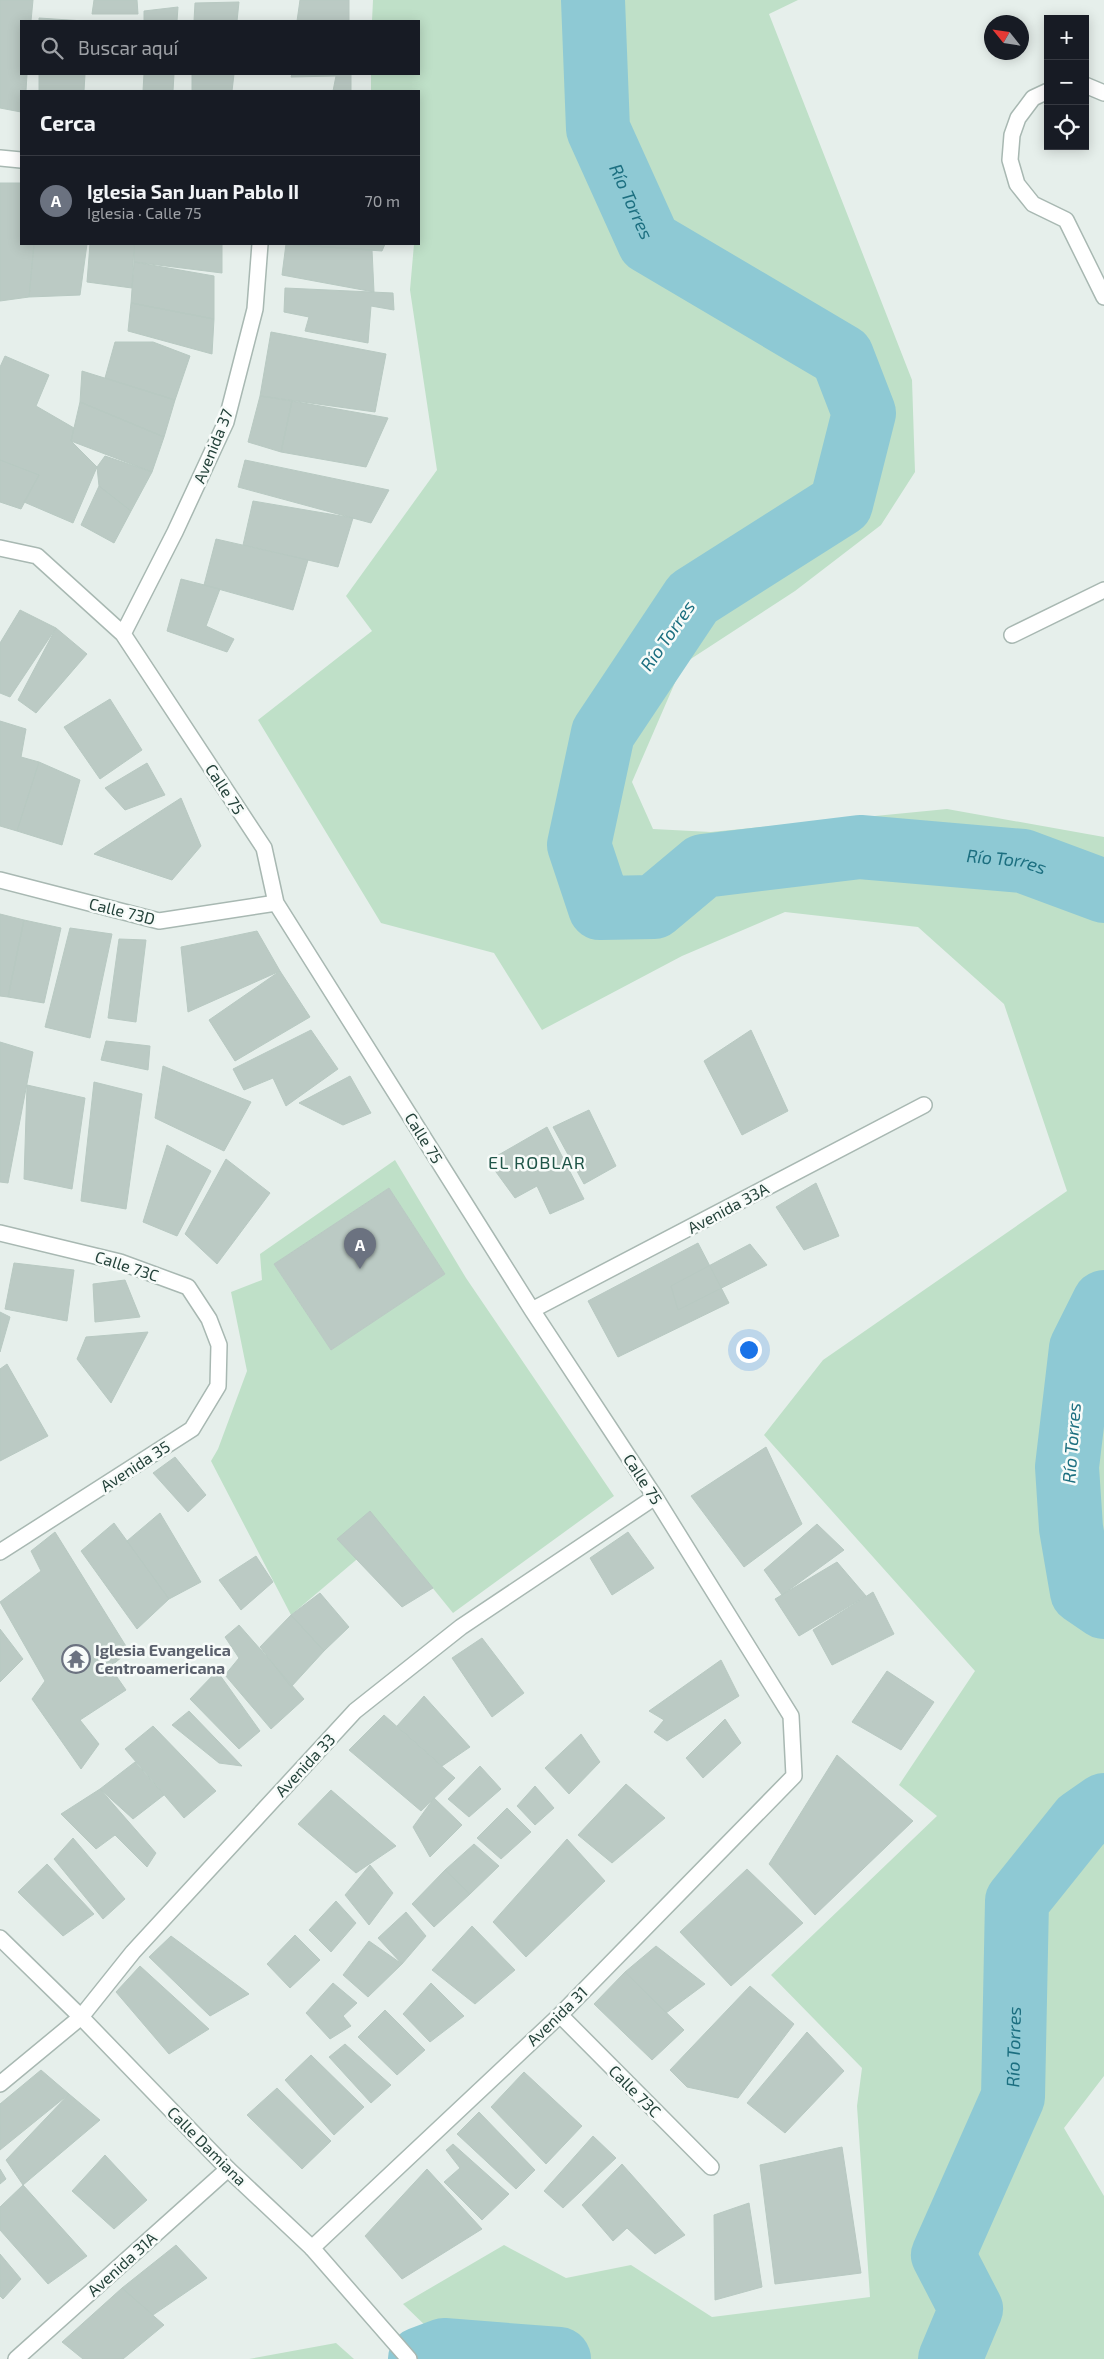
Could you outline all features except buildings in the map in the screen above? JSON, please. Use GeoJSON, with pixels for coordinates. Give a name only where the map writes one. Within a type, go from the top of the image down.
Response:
{"type":"FeatureCollection","features":[{"type":"Feature","properties":{"kind":"street"},"geometry":{"type":"LineString","coordinates":[[1089,87],[1104,93]]}},
{"type":"Feature","properties":{"kind":"street"},"geometry":{"type":"LineString","coordinates":[[1044,93],[1033,98],[1018,118],[1012,135],[1010,160],[1017,184],[1033,204],[1066,220],[1104,297]]}},
{"type":"Feature","properties":{"kind":"street"},"geometry":{"type":"LineString","coordinates":[[0,158],[20,160]]}},
{"type":"Feature","properties":{"kind":"street","name":"Avenida 37"},"geometry":{"type":"LineString","coordinates":[[123,634],[175,532],[226,422],[255,309],[260,245]]}},
{"type":"Feature","properties":{"kind":"street","name":"Calle 75"},"geometry":{"type":"LineString","coordinates":[[0,548],[37,556],[123,634],[264,848],[276,903],[532,1310],[655,1497],[791,1716],[794,1776]]}},
{"type":"Feature","properties":{"kind":"street"},"geometry":{"type":"LineString","coordinates":[[1012,635],[1104,590]]}},
{"type":"Feature","properties":{"kind":"street","name":"Calle 73D"},"geometry":{"type":"LineString","coordinates":[[0,880],[159,921],[276,903]]}},
{"type":"Feature","properties":{"kind":"street","name":"Avenida 33A"},"geometry":{"type":"LineString","coordinates":[[532,1310],[924,1105]]}},
{"type":"Feature","properties":{"kind":"street","name":"Calle 73C"},"geometry":{"type":"LineString","coordinates":[[0,1233],[120,1262],[188,1287],[209,1319],[219,1345]]}},
{"type":"Feature","properties":{"kind":"street","name":"Avenida 35"},"geometry":{"type":"LineString","coordinates":[[0,1552],[192,1429],[218,1386],[219,1345]]}},
{"type":"Feature","properties":{"kind":"street","name":"Avenida 33"},"geometry":{"type":"LineString","coordinates":[[0,2084],[81,2016],[132,1952],[355,1711],[461,1627],[655,1497]]}},
{"type":"Feature","properties":{"kind":"street","name":"Avenida 31"},"geometry":{"type":"LineString","coordinates":[[312,2248],[560,2015],[794,1776]]}},
{"type":"Feature","properties":{"kind":"street","name":"Calle Damiana"},"geometry":{"type":"LineString","coordinates":[[0,1938],[81,2016],[228,2169],[312,2248],[358,2303],[409,2359]]}},
{"type":"Feature","properties":{"kind":"street","name":"Calle 73C"},"geometry":{"type":"LineString","coordinates":[[560,2015],[711,2167]]}},
{"type":"Feature","properties":{"kind":"street","name":"Avenida 31A"},"geometry":{"type":"LineString","coordinates":[[16,2359],[228,2169]]}},
{"type":"Feature","properties":{"kind":"green space"},"geometry":{"type":"Polygon","coordinates":[[[373,0],[798,0],[769,14],[912,380],[915,472],[881,525],[795,591],[683,664],[632,782],[653,829],[711,832],[947,809],[1104,837],[1104,2076],[1064,2128],[1104,2196],[1104,2359],[460,2359],[403,2304],[504,2245],[566,2278],[631,2265],[712,2317],[870,2297],[857,2106],[862,2068],[771,1975],[937,1816],[899,1785],[975,1671],[764,1435],[823,1360],[1067,1191],[1004,1004],[918,927],[785,912],[682,956],[542,1030],[494,953],[381,923],[258,720],[372,631],[346,596],[437,470],[410,290],[414,245],[420,245],[420,90],[371,90],[371,75],[420,75],[420,20],[372,20],[373,0]]]}},
{"type":"Feature","properties":{"kind":"green space"},"geometry":{"type":"Polygon","coordinates":[[[395,1160],[466,1278],[614,1496],[453,1613],[388,1533],[291,1615],[211,1461],[218,1449],[247,1371],[231,1292],[262,1280],[260,1254],[395,1160]],[[389,1188],[274,1264],[331,1350],[445,1274],[389,1188]]]}},
{"type":"Feature","properties":{"kind":"green space"},"geometry":{"type":"Polygon","coordinates":[[[336,2343],[354,2359],[249,2359],[336,2343]]]}},
{"type":"Feature","properties":{"kind":"waterway","name":"Río Torres"},"geometry":{"type":"LineString","coordinates":[[593,0],[598,129],[649,242],[842,356],[864,413],[841,504],[693,598],[603,733],[579,845],[600,908],[654,907],[703,866],[860,847],[1023,861],[1104,891]]}},
{"type":"Feature","properties":{"kind":"waterway","name":"Río Torres"},"geometry":{"type":"LineString","coordinates":[[1104,1302],[1081,1348],[1067,1467],[1071,1528],[1082,1592],[1104,1607]]}},
{"type":"Feature","properties":{"kind":"waterway","name":"Río Torres"},"geometry":{"type":"LineString","coordinates":[[950,2359],[971,2309],[943,2255],[1013,2097],[1017,1901],[1081,1821],[1104,1805]]}},
{"type":"Feature","properties":{"kind":"waterway","name":"Río Torres"},"geometry":{"type":"LineString","coordinates":[[420,2359],[444,2350],[559,2359]]}},
{"type":"Feature","properties":{"kind":"place","name":"Iglesia San Juan Pablo II"},"geometry":{"type":"Point","coordinates":[360,1269]}},
{"type":"Feature","properties":{"kind":"place","name":"Iglesia Evangelica Centroamericana"},"geometry":{"type":"Point","coordinates":[76,1659]}},
{"type":"Feature","properties":{"kind":"district","name":"EL ROBLAR"},"geometry":{"type":"Point","coordinates":[537,1163]}}]}
